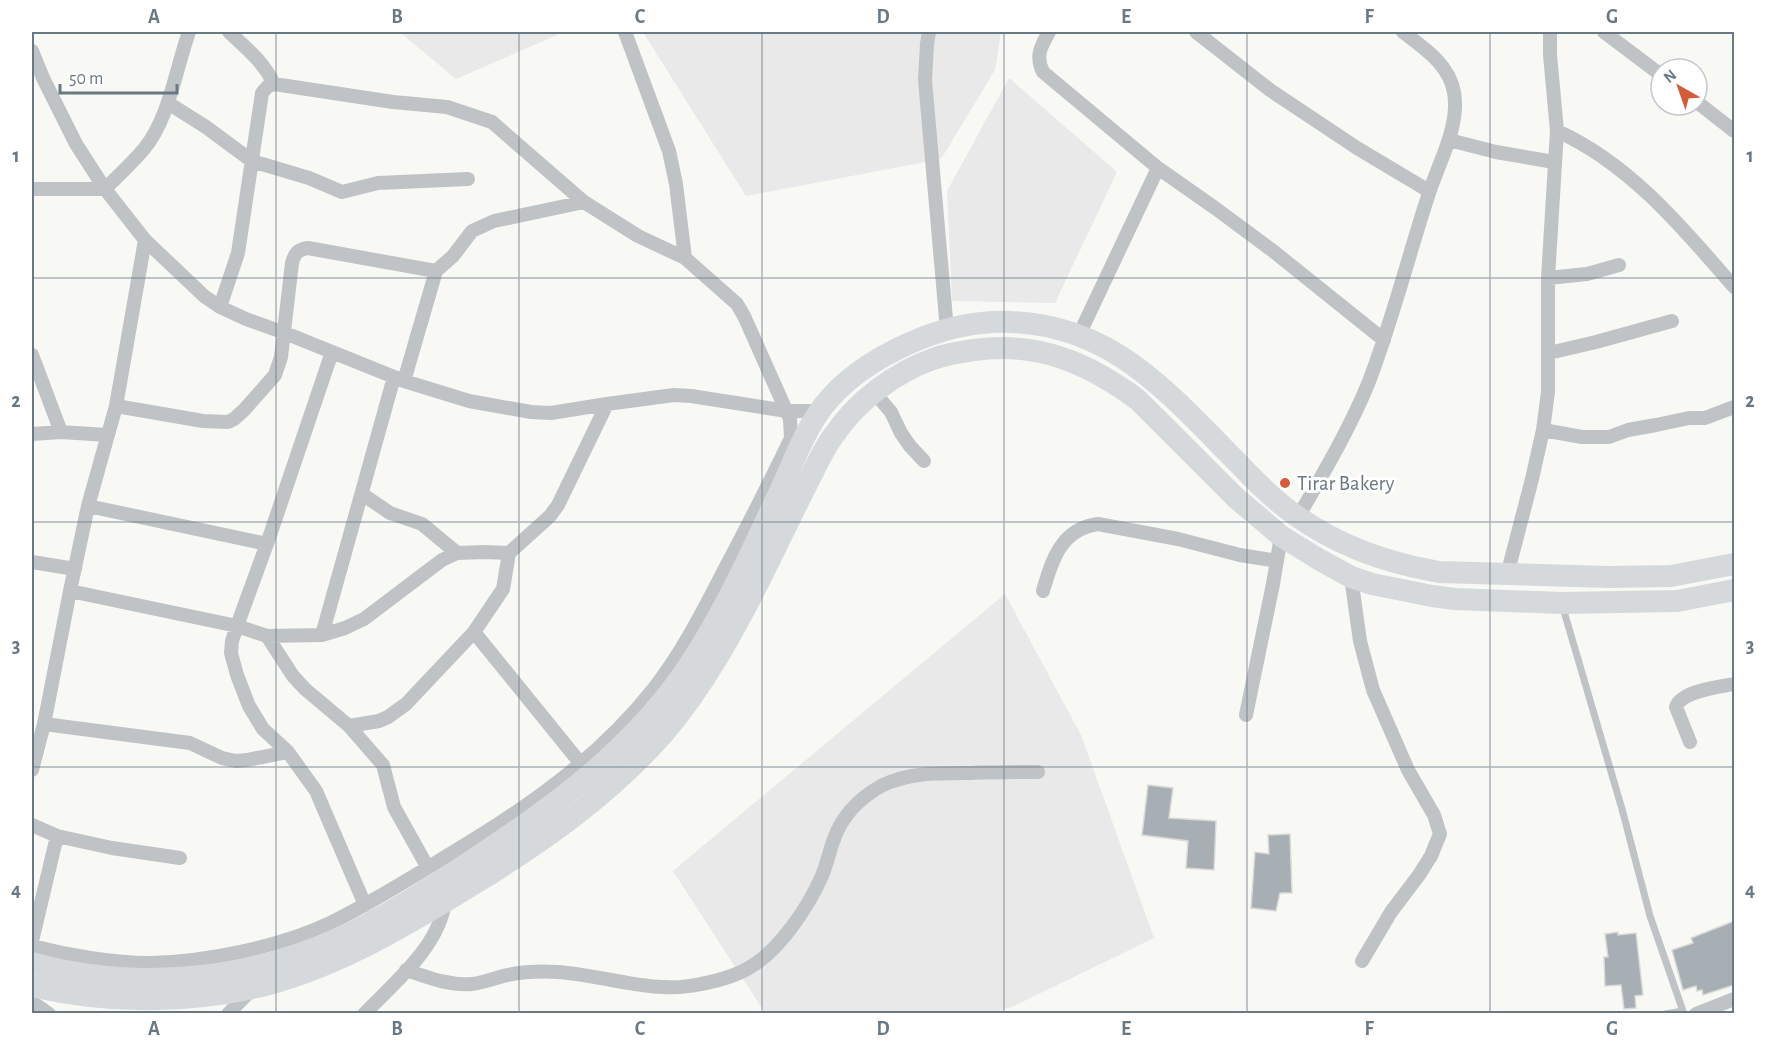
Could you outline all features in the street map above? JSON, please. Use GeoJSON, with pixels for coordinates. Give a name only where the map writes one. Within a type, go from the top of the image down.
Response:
{"type":"FeatureCollection","features":[{"type":"Feature","properties":{"kind":"main road"},"geometry":{"type":"LineString","coordinates":[[509,849],[564,797],[608,760],[645,721],[681,677],[724,608],[817,415],[850,378],[868,364],[898,348],[947,330],[988,322],[1034,324],[1056,328],[1103,345],[1139,368],[1175,399],[1265,491],[1298,517],[1360,551],[1410,567],[1439,572],[1507,575],[1671,576],[1734,564]]}},
{"type":"Feature","properties":{"kind":"main road"},"geometry":{"type":"LineString","coordinates":[[32,963],[54,970],[125,977],[180,977],[268,964],[328,943],[437,884],[509,849],[552,833],[624,774],[664,732],[704,678],[738,621],[832,436],[856,409],[880,388],[932,359],[953,353],[989,348],[1010,348],[1056,355],[1119,386],[1138,400],[1236,498],[1281,536],[1351,577],[1377,585],[1455,599],[1562,603],[1677,600],[1734,590]]}},
{"type":"Feature","properties":{"kind":"main road"},"geometry":{"type":"LineString","coordinates":[[868,364],[880,388]]}},
{"type":"Feature","properties":{"kind":"main road"},"geometry":{"type":"LineString","coordinates":[[1377,585],[1383,558]]}},
{"type":"Feature","properties":{"kind":"main road"},"geometry":{"type":"LineString","coordinates":[[32,986],[120,999],[183,998],[271,983],[352,952],[397,929],[437,884]]}},
{"type":"Feature","properties":{"kind":"street"},"geometry":{"type":"LineString","coordinates":[[32,189],[105,189],[145,148],[152,136],[168,103],[189,32]]}},
{"type":"Feature","properties":{"kind":"street"},"geometry":{"type":"LineString","coordinates":[[229,32],[259,59],[274,84]]}},
{"type":"Feature","properties":{"kind":"street"},"geometry":{"type":"LineString","coordinates":[[625,32],[669,151],[676,184],[685,258]]}},
{"type":"Feature","properties":{"kind":"street"},"geometry":{"type":"LineString","coordinates":[[929,32],[925,80],[947,330]]}},
{"type":"Feature","properties":{"kind":"street"},"geometry":{"type":"LineString","coordinates":[[1048,32],[1038,52],[1043,72],[1158,168],[1265,245],[1384,340]]}},
{"type":"Feature","properties":{"kind":"street"},"geometry":{"type":"LineString","coordinates":[[1196,32],[1270,90],[1357,148],[1429,190]]}},
{"type":"Feature","properties":{"kind":"street"},"geometry":{"type":"LineString","coordinates":[[1298,517],[1346,431],[1367,386],[1384,340],[1429,190],[1449,140],[1455,107],[1455,94],[1450,77],[1437,60],[1403,32]]}},
{"type":"Feature","properties":{"kind":"street"},"geometry":{"type":"LineString","coordinates":[[1507,575],[1543,430],[1548,392],[1548,278],[1557,130],[1550,32]]}},
{"type":"Feature","properties":{"kind":"street"},"geometry":{"type":"LineString","coordinates":[[1604,32],[1649,66]]}},
{"type":"Feature","properties":{"kind":"street"},"geometry":{"type":"LineString","coordinates":[[32,51],[76,144],[105,189],[145,240],[204,296],[220,307],[399,379],[469,401],[531,412],[551,413],[674,395],[817,415]]}},
{"type":"Feature","properties":{"kind":"street"},"geometry":{"type":"LineString","coordinates":[[220,307],[238,253],[262,93],[268,87],[274,84],[393,102],[447,107],[492,122],[584,202],[638,236],[685,258],[737,304],[787,411],[791,438]]}},
{"type":"Feature","properties":{"kind":"street"},"geometry":{"type":"LineString","coordinates":[[168,103],[206,127],[252,161],[309,178],[342,192],[378,183],[468,178]]}},
{"type":"Feature","properties":{"kind":"street"},"geometry":{"type":"LineString","coordinates":[[1709,111],[1734,131]]}},
{"type":"Feature","properties":{"kind":"street"},"geometry":{"type":"LineString","coordinates":[[1557,130],[1592,149],[1616,166],[1692,239],[1734,287]]}},
{"type":"Feature","properties":{"kind":"street"},"geometry":{"type":"LineString","coordinates":[[1449,140],[1496,152],[1554,162]]}},
{"type":"Feature","properties":{"kind":"street"},"geometry":{"type":"LineString","coordinates":[[1078,335],[1158,168]]}},
{"type":"Feature","properties":{"kind":"street"},"geometry":{"type":"LineString","coordinates":[[322,635],[362,494],[436,271],[453,256],[472,231],[485,224],[584,202]]}},
{"type":"Feature","properties":{"kind":"street"},"geometry":{"type":"LineString","coordinates":[[32,770],[35,741],[44,724],[88,506],[116,406],[145,240]]}},
{"type":"Feature","properties":{"kind":"street"},"geometry":{"type":"LineString","coordinates":[[116,406],[187,419],[228,422],[234,419],[275,375],[285,333],[292,263],[296,252],[300,249],[308,248],[436,271]]}},
{"type":"Feature","properties":{"kind":"street"},"geometry":{"type":"LineString","coordinates":[[1548,278],[1587,274],[1619,265]]}},
{"type":"Feature","properties":{"kind":"street"},"geometry":{"type":"LineString","coordinates":[[1549,353],[1672,321]]}},
{"type":"Feature","properties":{"kind":"street"},"geometry":{"type":"LineString","coordinates":[[332,352],[237,626],[231,653],[249,706],[263,729],[288,752],[316,790],[365,905]]}},
{"type":"Feature","properties":{"kind":"street"},"geometry":{"type":"LineString","coordinates":[[32,355],[61,432]]}},
{"type":"Feature","properties":{"kind":"street"},"geometry":{"type":"LineString","coordinates":[[880,388],[901,433],[924,461]]}},
{"type":"Feature","properties":{"kind":"street"},"geometry":{"type":"LineString","coordinates":[[350,726],[379,721],[406,704],[474,632],[503,590],[509,553],[550,516],[558,505],[607,404]]}},
{"type":"Feature","properties":{"kind":"street"},"geometry":{"type":"LineString","coordinates":[[1543,430],[1582,437],[1609,437],[1646,426],[1689,418],[1705,418],[1734,408]]}},
{"type":"Feature","properties":{"kind":"street"},"geometry":{"type":"LineString","coordinates":[[32,946],[63,954],[149,963],[188,960],[243,951],[298,935],[328,924],[365,905],[437,884],[523,809],[581,764],[626,720],[655,687],[680,652],[736,548],[791,438],[817,415]]}},
{"type":"Feature","properties":{"kind":"street"},"geometry":{"type":"LineString","coordinates":[[32,434],[61,432],[107,435]]}},
{"type":"Feature","properties":{"kind":"street"},"geometry":{"type":"LineString","coordinates":[[362,494],[390,513],[422,524],[457,553]]}},
{"type":"Feature","properties":{"kind":"street"},"geometry":{"type":"LineString","coordinates":[[88,506],[267,544]]}},
{"type":"Feature","properties":{"kind":"street"},"geometry":{"type":"LineString","coordinates":[[1043,591],[1053,559],[1070,535],[1087,525],[1098,524],[1277,561]]}},
{"type":"Feature","properties":{"kind":"street"},"geometry":{"type":"LineString","coordinates":[[1246,715],[1281,536]]}},
{"type":"Feature","properties":{"kind":"street"},"geometry":{"type":"LineString","coordinates":[[70,591],[237,626],[267,636],[322,635],[364,619],[442,560],[457,553],[509,553]]}},
{"type":"Feature","properties":{"kind":"street"},"geometry":{"type":"LineString","coordinates":[[32,562],[75,568]]}},
{"type":"Feature","properties":{"kind":"street"},"geometry":{"type":"LineString","coordinates":[[1351,577],[1360,641],[1373,690],[1407,770],[1434,815],[1440,834],[1431,856],[1391,912],[1362,962]]}},
{"type":"Feature","properties":{"kind":"street"},"geometry":{"type":"LineString","coordinates":[[474,632],[581,764]]}},
{"type":"Feature","properties":{"kind":"street"},"geometry":{"type":"LineString","coordinates":[[267,636],[293,676],[305,689],[350,726],[383,765],[394,807],[437,884],[431,939],[422,953],[364,1014]]}},
{"type":"Feature","properties":{"kind":"street"},"geometry":{"type":"LineString","coordinates":[[1690,742],[1676,707],[1678,701],[1686,696],[1734,684]]}},
{"type":"Feature","properties":{"kind":"street"},"geometry":{"type":"LineString","coordinates":[[44,724],[190,743],[222,758],[236,761],[288,752]]}},
{"type":"Feature","properties":{"kind":"street"},"geometry":{"type":"LineString","coordinates":[[406,970],[436,980],[473,984],[506,975],[548,971],[648,986],[677,988],[727,977],[752,966],[786,935],[821,879],[834,838],[842,822],[855,805],[866,796],[904,778],[932,773],[1038,772]]}},
{"type":"Feature","properties":{"kind":"street"},"geometry":{"type":"LineString","coordinates":[[32,825],[57,836],[112,848],[180,858]]}},
{"type":"Feature","properties":{"kind":"street"},"geometry":{"type":"LineString","coordinates":[[32,941],[57,836]]}},
{"type":"Feature","properties":{"kind":"street"},"geometry":{"type":"LineString","coordinates":[[228,1014],[255,987]]}},
{"type":"Feature","properties":{"kind":"street"},"geometry":{"type":"LineString","coordinates":[[1687,1013],[1734,999]]}},
{"type":"Feature","properties":{"kind":"street"},"geometry":{"type":"LineString","coordinates":[[32,1002],[49,1014]]}},
{"type":"Feature","properties":{"kind":"lane"},"geometry":{"type":"LineString","coordinates":[[1562,603],[1619,798],[1650,916],[1687,1013],[1665,1014]]}},
{"type":"Feature","properties":{"kind":"shaded area"},"geometry":{"type":"Polygon","coordinates":[[[400,32],[564,32],[456,79],[400,32]]]}},
{"type":"Feature","properties":{"kind":"shaded area"},"geometry":{"type":"Polygon","coordinates":[[[643,32],[1001,32],[995,70],[941,159],[746,196],[643,32]]]}},
{"type":"Feature","properties":{"kind":"shaded area"},"geometry":{"type":"Polygon","coordinates":[[[1009,78],[1117,172],[1055,303],[952,301],[947,191],[1009,78]]]}},
{"type":"Feature","properties":{"kind":"shaded area"},"geometry":{"type":"Polygon","coordinates":[[[1005,594],[1081,735],[1154,938],[1012,1007],[994,1013],[765,1013],[673,871],[1005,594]]]}},
{"type":"Feature","properties":{"kind":"building"},"geometry":{"type":"Polygon","coordinates":[[[1148,785],[1173,788],[1169,818],[1216,821],[1214,870],[1186,868],[1188,841],[1142,835],[1148,785]]]}},
{"type":"Feature","properties":{"kind":"building"},"geometry":{"type":"Polygon","coordinates":[[[1290,834],[1292,893],[1280,893],[1276,911],[1251,908],[1255,852],[1269,854],[1268,835],[1290,834]]]}},
{"type":"Feature","properties":{"kind":"building"},"geometry":{"type":"Polygon","coordinates":[[[1734,921],[1734,985],[1703,995],[1702,990],[1697,991],[1696,986],[1683,990],[1672,950],[1693,943],[1691,938],[1734,921]]]}},
{"type":"Feature","properties":{"kind":"building"},"geometry":{"type":"Polygon","coordinates":[[[1618,932],[1618,935],[1636,933],[1643,995],[1635,996],[1636,1008],[1624,1009],[1621,985],[1605,986],[1604,957],[1608,957],[1605,934],[1618,932]]]}},
{"type":"Feature","properties":{"kind":"place","name":"Tirar Bakery"},"geometry":{"type":"Point","coordinates":[1285,483]}}]}
